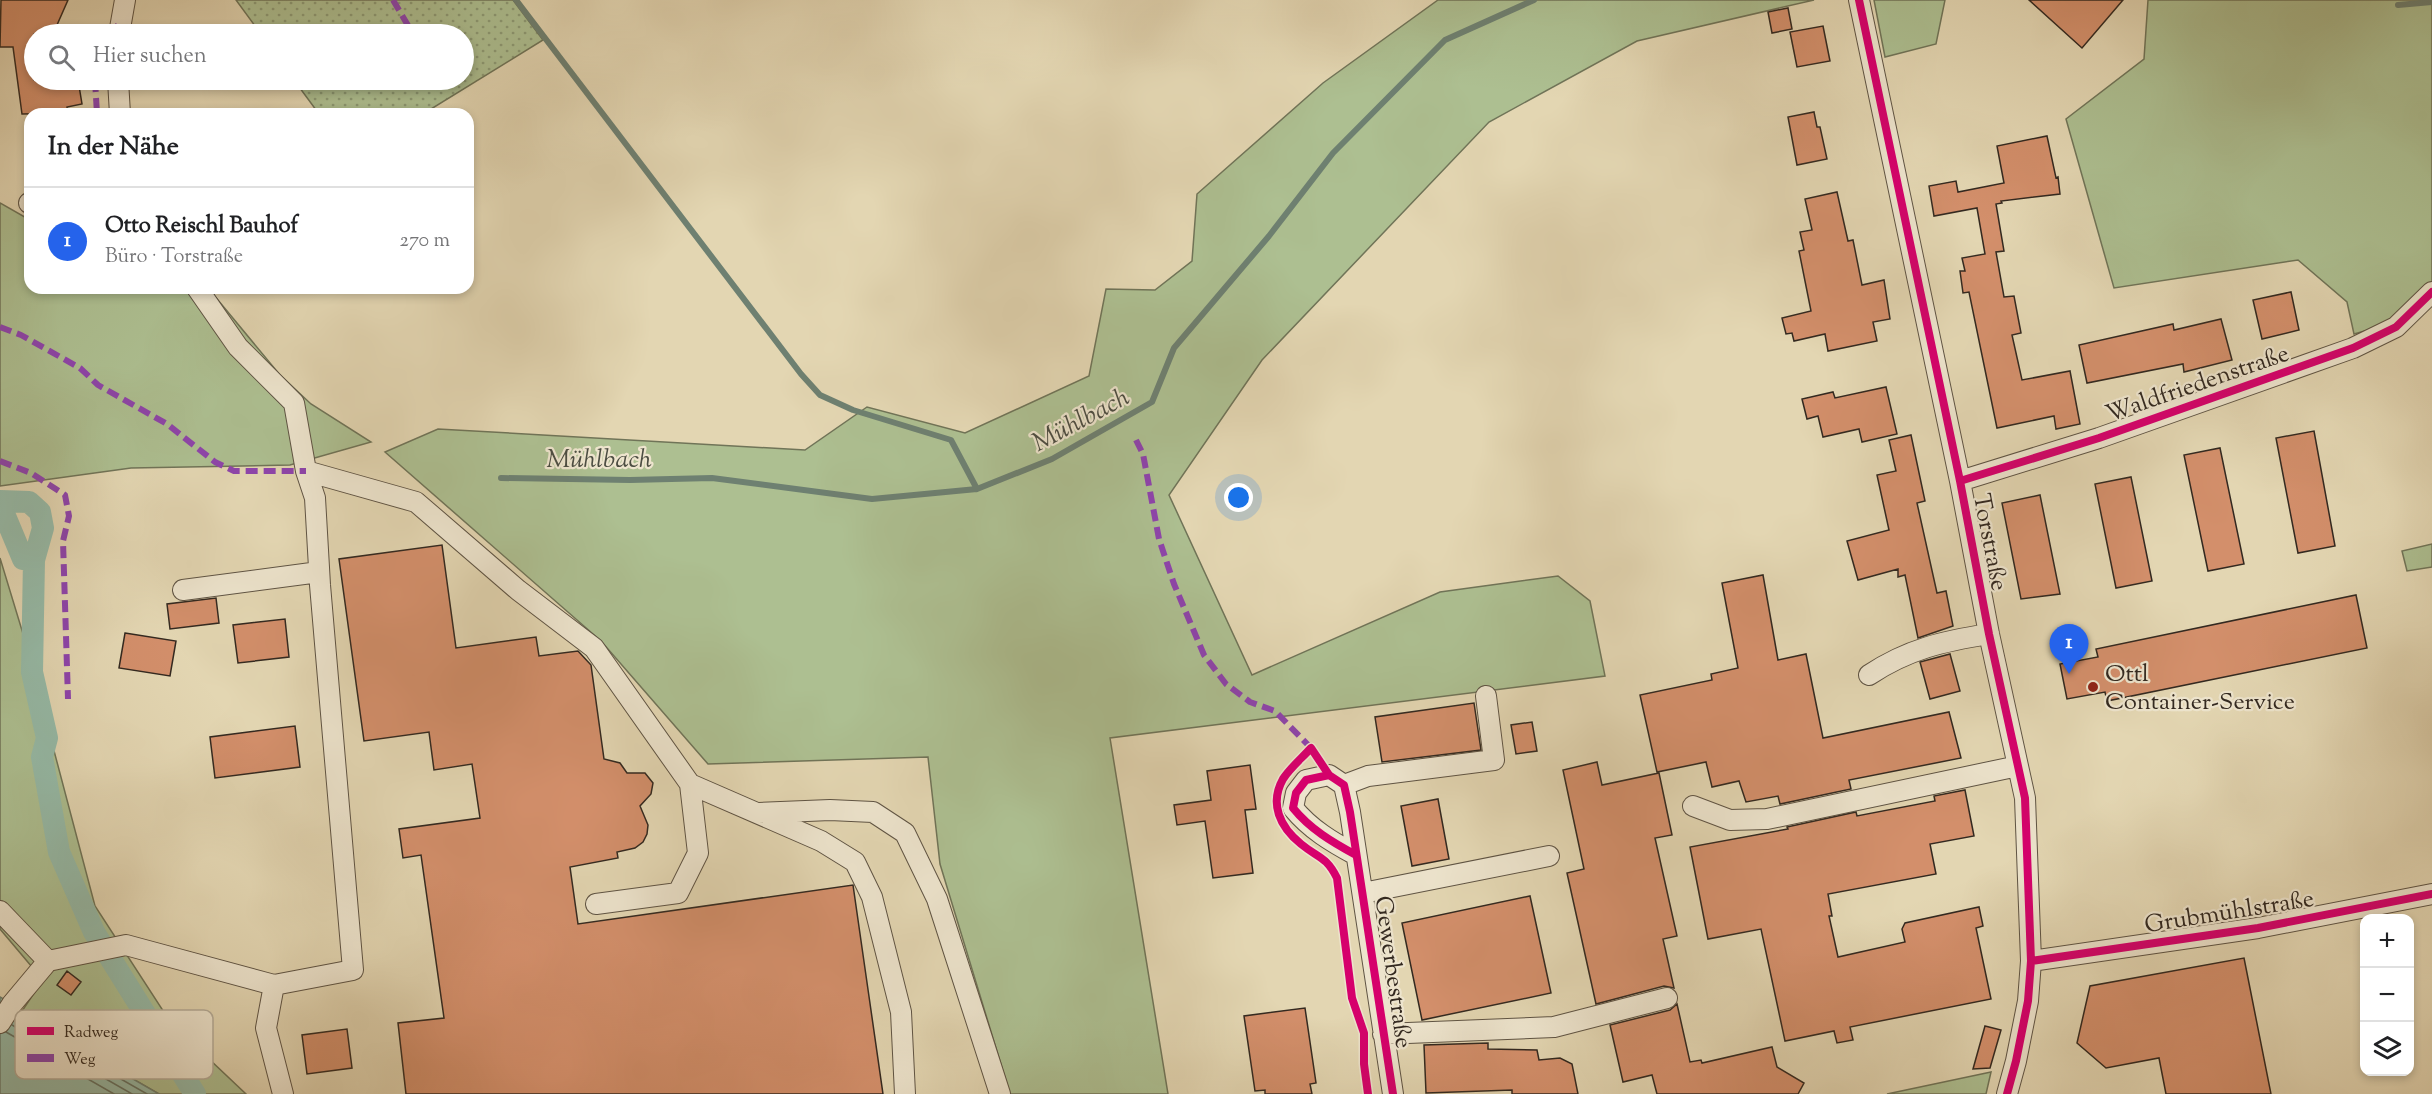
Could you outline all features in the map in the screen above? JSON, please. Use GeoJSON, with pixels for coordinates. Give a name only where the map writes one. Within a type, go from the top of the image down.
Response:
{"type":"FeatureCollection","features":[{"type":"Feature","properties":{"kind":"street"},"geometry":{"type":"LineString","coordinates":[[121,24],[125,0]]}},
{"type":"Feature","properties":{"kind":"street","name":"Torstraße"},"geometry":{"type":"LineString","coordinates":[[1859,0],[1960,481],[1989,634],[2025,798],[2031,961],[2028,1000],[2007,1094]]}},
{"type":"Feature","properties":{"kind":"street"},"geometry":{"type":"LineString","coordinates":[[119,90],[120,108]]}},
{"type":"Feature","properties":{"kind":"street","name":"Waldfriedenstraße"},"geometry":{"type":"LineString","coordinates":[[1960,481],[2098,438],[2353,348],[2396,327],[2432,292]]}},
{"type":"Feature","properties":{"kind":"street"},"geometry":{"type":"LineString","coordinates":[[0,1023],[12,1004],[48,961],[126,945],[274,985],[353,970],[319,579],[315,498],[306,471],[294,403],[238,347],[201,294]]}},
{"type":"Feature","properties":{"kind":"street"},"geometry":{"type":"LineString","coordinates":[[306,471],[416,502],[519,590],[594,648],[690,784],[698,853],[678,893],[596,904]]}},
{"type":"Feature","properties":{"kind":"street"},"geometry":{"type":"LineString","coordinates":[[183,590],[319,579]]}},
{"type":"Feature","properties":{"kind":"street"},"geometry":{"type":"LineString","coordinates":[[1869,675],[1910,651],[1955,639],[1989,634]]}},
{"type":"Feature","properties":{"kind":"street"},"geometry":{"type":"LineString","coordinates":[[1356,855],[1303,821],[1293,808],[1296,793],[1306,780],[1329,775],[1344,785],[1368,776],[1494,760],[1486,696]]}},
{"type":"Feature","properties":{"kind":"street"},"geometry":{"type":"LineString","coordinates":[[1693,806],[1730,820],[1767,819],[2018,766]]}},
{"type":"Feature","properties":{"kind":"street"},"geometry":{"type":"LineString","coordinates":[[690,784],[821,841],[855,862],[872,897],[901,1012],[905,1094]]}},
{"type":"Feature","properties":{"kind":"street","name":"Gewerbestraße"},"geometry":{"type":"LineString","coordinates":[[1344,785],[1393,1094]]}},
{"type":"Feature","properties":{"kind":"street"},"geometry":{"type":"LineString","coordinates":[[759,813],[830,810],[873,812],[905,833],[937,899],[1000,1094]]}},
{"type":"Feature","properties":{"kind":"street"},"geometry":{"type":"LineString","coordinates":[[1362,893],[1549,856]]}},
{"type":"Feature","properties":{"kind":"street","name":"Grubmühlstraße"},"geometry":{"type":"LineString","coordinates":[[2031,961],[2258,928],[2432,894]]}},
{"type":"Feature","properties":{"kind":"street"},"geometry":{"type":"LineString","coordinates":[[0,911],[48,961]]}},
{"type":"Feature","properties":{"kind":"street"},"geometry":{"type":"LineString","coordinates":[[274,985],[266,1028],[283,1094]]}},
{"type":"Feature","properties":{"kind":"street"},"geometry":{"type":"LineString","coordinates":[[1383,1034],[1554,1027],[1667,998]]}},
{"type":"Feature","properties":{"kind":"shaded area"},"geometry":{"type":"Polygon","coordinates":[[[236,0],[513,0],[543,40],[474,83],[474,24],[254,24],[236,0]]]}},
{"type":"Feature","properties":{"kind":"shaded area"},"geometry":{"type":"Polygon","coordinates":[[[1438,0],[1814,0],[1637,41],[1489,122],[1262,360],[1169,495],[1252,675],[1440,592],[1558,576],[1590,601],[1605,676],[1110,738],[1168,1094],[1010,1094],[940,864],[928,757],[708,764],[601,641],[385,452],[438,429],[805,450],[867,407],[965,433],[1089,376],[1106,289],[1155,290],[1192,261],[1197,194],[1323,83],[1438,0]]]}},
{"type":"Feature","properties":{"kind":"shaded area"},"geometry":{"type":"Polygon","coordinates":[[[1874,0],[1945,0],[1936,44],[1885,57],[1874,0]]]}},
{"type":"Feature","properties":{"kind":"shaded area"},"geometry":{"type":"Polygon","coordinates":[[[2148,0],[2432,0],[2432,283],[2393,323],[2354,334],[2347,302],[2298,260],[2114,288],[2066,119],[2144,59],[2148,0]]]}},
{"type":"Feature","properties":{"kind":"shaded area"},"geometry":{"type":"Polygon","coordinates":[[[301,90],[462,90],[433,108],[315,108],[301,90]]]}},
{"type":"Feature","properties":{"kind":"shaded area"},"geometry":{"type":"Polygon","coordinates":[[[0,203],[24,217],[24,294],[213,294],[280,375],[311,404],[371,442],[290,465],[131,468],[0,486],[0,203]]]}},
{"type":"Feature","properties":{"kind":"shaded area"},"geometry":{"type":"Polygon","coordinates":[[[2432,544],[2432,567],[2407,571],[2402,551],[2432,544]]]}},
{"type":"Feature","properties":{"kind":"shaded area"},"geometry":{"type":"Polygon","coordinates":[[[0,558],[24,637],[95,906],[163,1010],[23,1010],[43,980],[0,929],[0,558]]]}},
{"type":"Feature","properties":{"kind":"shaded area"},"geometry":{"type":"Polygon","coordinates":[[[213,1063],[246,1094],[159,1094],[133,1079],[213,1079],[213,1063]]]}},
{"type":"Feature","properties":{"kind":"shaded area"},"geometry":{"type":"Polygon","coordinates":[[[1991,1072],[1986,1094],[1887,1094],[1991,1072]]]}},
{"type":"Feature","properties":{"kind":"water"},"geometry":{"type":"Polygon","coordinates":[[[0,997],[12,1004],[17,1010],[15,1079],[133,1079],[159,1094],[0,1094],[0,997]]]}},
{"type":"Feature","properties":{"kind":"building"},"geometry":{"type":"Polygon","coordinates":[[[1,0],[68,0],[57,24],[24,24],[24,90],[80,90],[82,104],[67,108],[24,108],[24,114],[22,114],[13,47],[0,47],[1,0]]]}},
{"type":"Feature","properties":{"kind":"building"},"geometry":{"type":"Polygon","coordinates":[[[2029,0],[2123,0],[2082,48],[2029,0]]]}},
{"type":"Feature","properties":{"kind":"building"},"geometry":{"type":"Polygon","coordinates":[[[1788,8],[1792,29],[1772,33],[1768,12],[1788,8]]]}},
{"type":"Feature","properties":{"kind":"building"},"geometry":{"type":"Polygon","coordinates":[[[1823,26],[1830,61],[1797,67],[1790,32],[1823,26]]]}},
{"type":"Feature","properties":{"kind":"building"},"geometry":{"type":"Polygon","coordinates":[[[1814,112],[1827,159],[1797,165],[1788,117],[1814,112]]]}},
{"type":"Feature","properties":{"kind":"building"},"geometry":{"type":"Polygon","coordinates":[[[2047,136],[2060,194],[2001,201],[2002,203],[1996,204],[2004,251],[1996,252],[2004,297],[2014,296],[2021,333],[2012,335],[2022,380],[2070,371],[2080,424],[2056,429],[2054,416],[1997,428],[1969,292],[1963,293],[1960,271],[1965,271],[1962,258],[1985,254],[1977,208],[1934,216],[1929,186],[1956,181],[1958,192],[2004,183],[1997,146],[2047,136]]]}},
{"type":"Feature","properties":{"kind":"building"},"geometry":{"type":"Polygon","coordinates":[[[1837,192],[1848,241],[1853,240],[1862,285],[1884,280],[1890,319],[1873,322],[1877,341],[1828,351],[1825,334],[1794,341],[1792,333],[1786,334],[1782,318],[1811,311],[1799,251],[1804,250],[1800,232],[1812,230],[1805,199],[1837,192]]]}},
{"type":"Feature","properties":{"kind":"building"},"geometry":{"type":"Polygon","coordinates":[[[2291,292],[2299,330],[2262,339],[2253,300],[2291,292]]]}},
{"type":"Feature","properties":{"kind":"building"},"geometry":{"type":"Polygon","coordinates":[[[2221,319],[2232,360],[2184,372],[2183,364],[2087,383],[2079,345],[2173,324],[2174,330],[2221,319]]]}},
{"type":"Feature","properties":{"kind":"building"},"geometry":{"type":"Polygon","coordinates":[[[1886,387],[1897,434],[1862,442],[1859,429],[1823,437],[1818,416],[1807,419],[1802,399],[1833,392],[1835,398],[1886,387]]]}},
{"type":"Feature","properties":{"kind":"building"},"geometry":{"type":"Polygon","coordinates":[[[2314,431],[2335,546],[2298,553],[2276,438],[2314,431]]]}},
{"type":"Feature","properties":{"kind":"building"},"geometry":{"type":"Polygon","coordinates":[[[1911,435],[1925,501],[1917,503],[1937,593],[1946,591],[1953,626],[1918,638],[1905,575],[1898,577],[1898,569],[1858,580],[1847,541],[1889,530],[1877,475],[1896,471],[1889,440],[1911,435]]]}},
{"type":"Feature","properties":{"kind":"building"},"geometry":{"type":"Polygon","coordinates":[[[2220,448],[2244,564],[2208,571],[2184,455],[2220,448]]]}},
{"type":"Feature","properties":{"kind":"building"},"geometry":{"type":"Polygon","coordinates":[[[2131,477],[2152,581],[2116,588],[2095,484],[2131,477]]]}},
{"type":"Feature","properties":{"kind":"building"},"geometry":{"type":"Polygon","coordinates":[[[2040,495],[2060,594],[2021,599],[2002,503],[2040,495]]]}},
{"type":"Feature","properties":{"kind":"building"},"geometry":{"type":"Polygon","coordinates":[[[442,545],[456,648],[536,637],[539,656],[578,651],[591,665],[604,759],[620,763],[627,773],[645,773],[653,783],[651,794],[640,806],[648,825],[643,842],[635,848],[617,852],[618,858],[570,867],[578,924],[853,885],[883,1094],[406,1094],[398,1023],[444,1018],[421,855],[403,858],[399,829],[480,818],[472,764],[434,770],[429,732],[364,741],[339,559],[442,545]]]}},
{"type":"Feature","properties":{"kind":"building"},"geometry":{"type":"Polygon","coordinates":[[[1763,575],[1778,660],[1806,654],[1823,738],[1949,712],[1961,758],[1849,780],[1851,789],[1780,804],[1778,796],[1746,802],[1739,781],[1712,787],[1706,762],[1657,772],[1640,695],[1712,680],[1711,674],[1738,668],[1722,583],[1763,575]]]}},
{"type":"Feature","properties":{"kind":"building"},"geometry":{"type":"Polygon","coordinates":[[[2356,595],[2367,648],[2107,701],[2105,692],[2067,699],[2060,664],[2098,657],[2096,649],[2356,595]]]}},
{"type":"Feature","properties":{"kind":"building"},"geometry":{"type":"Polygon","coordinates":[[[216,598],[219,623],[170,629],[167,604],[216,598]]]}},
{"type":"Feature","properties":{"kind":"building"},"geometry":{"type":"Polygon","coordinates":[[[285,619],[289,657],[238,663],[233,625],[285,619]]]}},
{"type":"Feature","properties":{"kind":"building"},"geometry":{"type":"Polygon","coordinates":[[[125,633],[176,641],[170,676],[119,668],[125,633]]]}},
{"type":"Feature","properties":{"kind":"building"},"geometry":{"type":"Polygon","coordinates":[[[1950,654],[1960,691],[1930,699],[1920,662],[1950,654]]]}},
{"type":"Feature","properties":{"kind":"building"},"geometry":{"type":"Polygon","coordinates":[[[1474,703],[1481,750],[1382,762],[1375,717],[1474,703]]]}},
{"type":"Feature","properties":{"kind":"building"},"geometry":{"type":"Polygon","coordinates":[[[1532,722],[1537,751],[1516,754],[1511,725],[1532,722]]]}},
{"type":"Feature","properties":{"kind":"building"},"geometry":{"type":"Polygon","coordinates":[[[295,726],[300,767],[215,778],[210,737],[295,726]]]}},
{"type":"Feature","properties":{"kind":"building"},"geometry":{"type":"Polygon","coordinates":[[[1597,762],[1602,785],[1659,773],[1672,835],[1655,838],[1677,936],[1663,939],[1674,988],[1664,986],[1596,1004],[1567,873],[1584,869],[1563,770],[1597,762]]]}},
{"type":"Feature","properties":{"kind":"building"},"geometry":{"type":"Polygon","coordinates":[[[1250,765],[1256,809],[1245,810],[1253,873],[1213,878],[1205,821],[1177,825],[1174,805],[1211,800],[1207,771],[1250,765]]]}},
{"type":"Feature","properties":{"kind":"building"},"geometry":{"type":"Polygon","coordinates":[[[1965,790],[1974,836],[1930,844],[1936,874],[1828,894],[1832,916],[1829,916],[1838,957],[1905,942],[1902,929],[1905,923],[1979,907],[1983,926],[1976,928],[1991,999],[1850,1027],[1853,1040],[1837,1043],[1834,1031],[1785,1041],[1761,929],[1708,939],[1690,847],[1788,829],[1787,827],[1856,812],[1857,816],[1935,801],[1934,796],[1965,790]]]}},
{"type":"Feature","properties":{"kind":"building"},"geometry":{"type":"Polygon","coordinates":[[[1438,799],[1449,859],[1412,866],[1401,806],[1438,799]]]}},
{"type":"Feature","properties":{"kind":"building"},"geometry":{"type":"Polygon","coordinates":[[[1530,896],[1551,993],[1422,1020],[1402,923],[1530,896]]]}},
{"type":"Feature","properties":{"kind":"building"},"geometry":{"type":"Polygon","coordinates":[[[2244,958],[2271,1094],[2166,1094],[2159,1058],[2106,1068],[2077,1043],[2090,986],[2244,958]]]}},
{"type":"Feature","properties":{"kind":"building"},"geometry":{"type":"Polygon","coordinates":[[[67,971],[81,982],[71,995],[57,985],[67,971]]]}},
{"type":"Feature","properties":{"kind":"building"},"geometry":{"type":"Polygon","coordinates":[[[1677,1004],[1690,1062],[1701,1060],[1702,1063],[1772,1047],[1777,1067],[1804,1083],[1798,1094],[1657,1094],[1652,1075],[1623,1082],[1610,1025],[1670,1010],[1677,1004]]]}},
{"type":"Feature","properties":{"kind":"building"},"geometry":{"type":"Polygon","coordinates":[[[1305,1008],[1316,1083],[1310,1084],[1312,1094],[1265,1094],[1265,1090],[1255,1091],[1244,1016],[1305,1008]]]}},
{"type":"Feature","properties":{"kind":"building"},"geometry":{"type":"Polygon","coordinates":[[[1985,1026],[2001,1030],[1990,1068],[1973,1069],[1985,1026]]]}},
{"type":"Feature","properties":{"kind":"building"},"geometry":{"type":"Polygon","coordinates":[[[347,1029],[352,1068],[307,1074],[302,1035],[347,1029]]]}},
{"type":"Feature","properties":{"kind":"building"},"geometry":{"type":"Polygon","coordinates":[[[1488,1043],[1488,1049],[1537,1050],[1539,1060],[1560,1058],[1572,1064],[1578,1094],[1512,1094],[1512,1090],[1426,1093],[1424,1045],[1488,1043]]]}},
{"type":"Feature","properties":{"kind":"waterway"},"geometry":{"type":"LineString","coordinates":[[516,0],[801,374],[820,395],[853,410],[951,440],[977,489]]}},
{"type":"Feature","properties":{"kind":"waterway","name":"Mühlbach"},"geometry":{"type":"LineString","coordinates":[[501,478],[630,480],[712,478],[872,499],[977,489],[1052,459],[1152,402],[1174,348],[1269,236],[1333,153],[1445,40],[1534,0]]}},
{"type":"Feature","properties":{"kind":"waterway","name":"Mühlbach"},"geometry":{"type":"LineString","coordinates":[[2398,5],[2432,2]]}},
{"type":"Feature","properties":{"kind":"waterway"},"geometry":{"type":"LineString","coordinates":[[0,501],[29,502],[40,512],[43,528],[34,560]]}},
{"type":"Feature","properties":{"kind":"waterway"},"geometry":{"type":"LineString","coordinates":[[0,504],[23,559],[34,560],[32,672],[47,738],[42,757],[59,852],[94,932],[143,1010]]}},
{"type":"Feature","properties":{"kind":"waterway"},"geometry":{"type":"LineString","coordinates":[[186,1079],[195,1094]]}},
{"type":"Feature","properties":{"kind":"marked path"},"geometry":{"type":"LineString","coordinates":[[393,0],[407,24]]}},
{"type":"Feature","properties":{"kind":"marked path"},"geometry":{"type":"LineString","coordinates":[[96,90],[97,108]]}},
{"type":"Feature","properties":{"kind":"marked path"},"geometry":{"type":"LineString","coordinates":[[0,327],[21,335],[80,368],[98,385],[167,424],[215,462],[234,471],[306,471]]}},
{"type":"Feature","properties":{"kind":"marked path"},"geometry":{"type":"LineString","coordinates":[[1136,440],[1143,454],[1159,539],[1174,584],[1204,655],[1226,684],[1250,702],[1275,711],[1311,748]]}},
{"type":"Feature","properties":{"kind":"marked path"},"geometry":{"type":"LineString","coordinates":[[0,461],[31,473],[65,495],[69,516],[63,541],[68,699]]}},
{"type":"Feature","properties":{"kind":"cycle path"},"geometry":{"type":"LineString","coordinates":[[1859,0],[1960,481],[1989,634],[2025,798],[2031,961],[2028,1001],[2007,1094]]}},
{"type":"Feature","properties":{"kind":"cycle path"},"geometry":{"type":"LineString","coordinates":[[1960,481],[2099,438],[2353,348],[2396,327],[2432,292]]}},
{"type":"Feature","properties":{"kind":"cycle path"},"geometry":{"type":"LineString","coordinates":[[1329,775],[1311,748],[1283,779],[1279,788],[1277,806],[1282,823],[1287,830],[1301,844],[1325,861],[1337,878],[1352,998],[1364,1033],[1364,1064],[1368,1094]]}},
{"type":"Feature","properties":{"kind":"cycle path"},"geometry":{"type":"LineString","coordinates":[[1356,855],[1322,834],[1293,808],[1296,793],[1306,780],[1329,775],[1344,785],[1350,812],[1393,1094]]}},
{"type":"Feature","properties":{"kind":"cycle path"},"geometry":{"type":"LineString","coordinates":[[2031,961],[2258,928],[2432,894]]}},
{"type":"Feature","properties":{"kind":"place","name":"Otto Reischl Bauhof"},"geometry":{"type":"Point","coordinates":[2069,674]}},
{"type":"Feature","properties":{"kind":"place","name":"Ottl Container-Service"},"geometry":{"type":"Point","coordinates":[2093,687]}}]}
